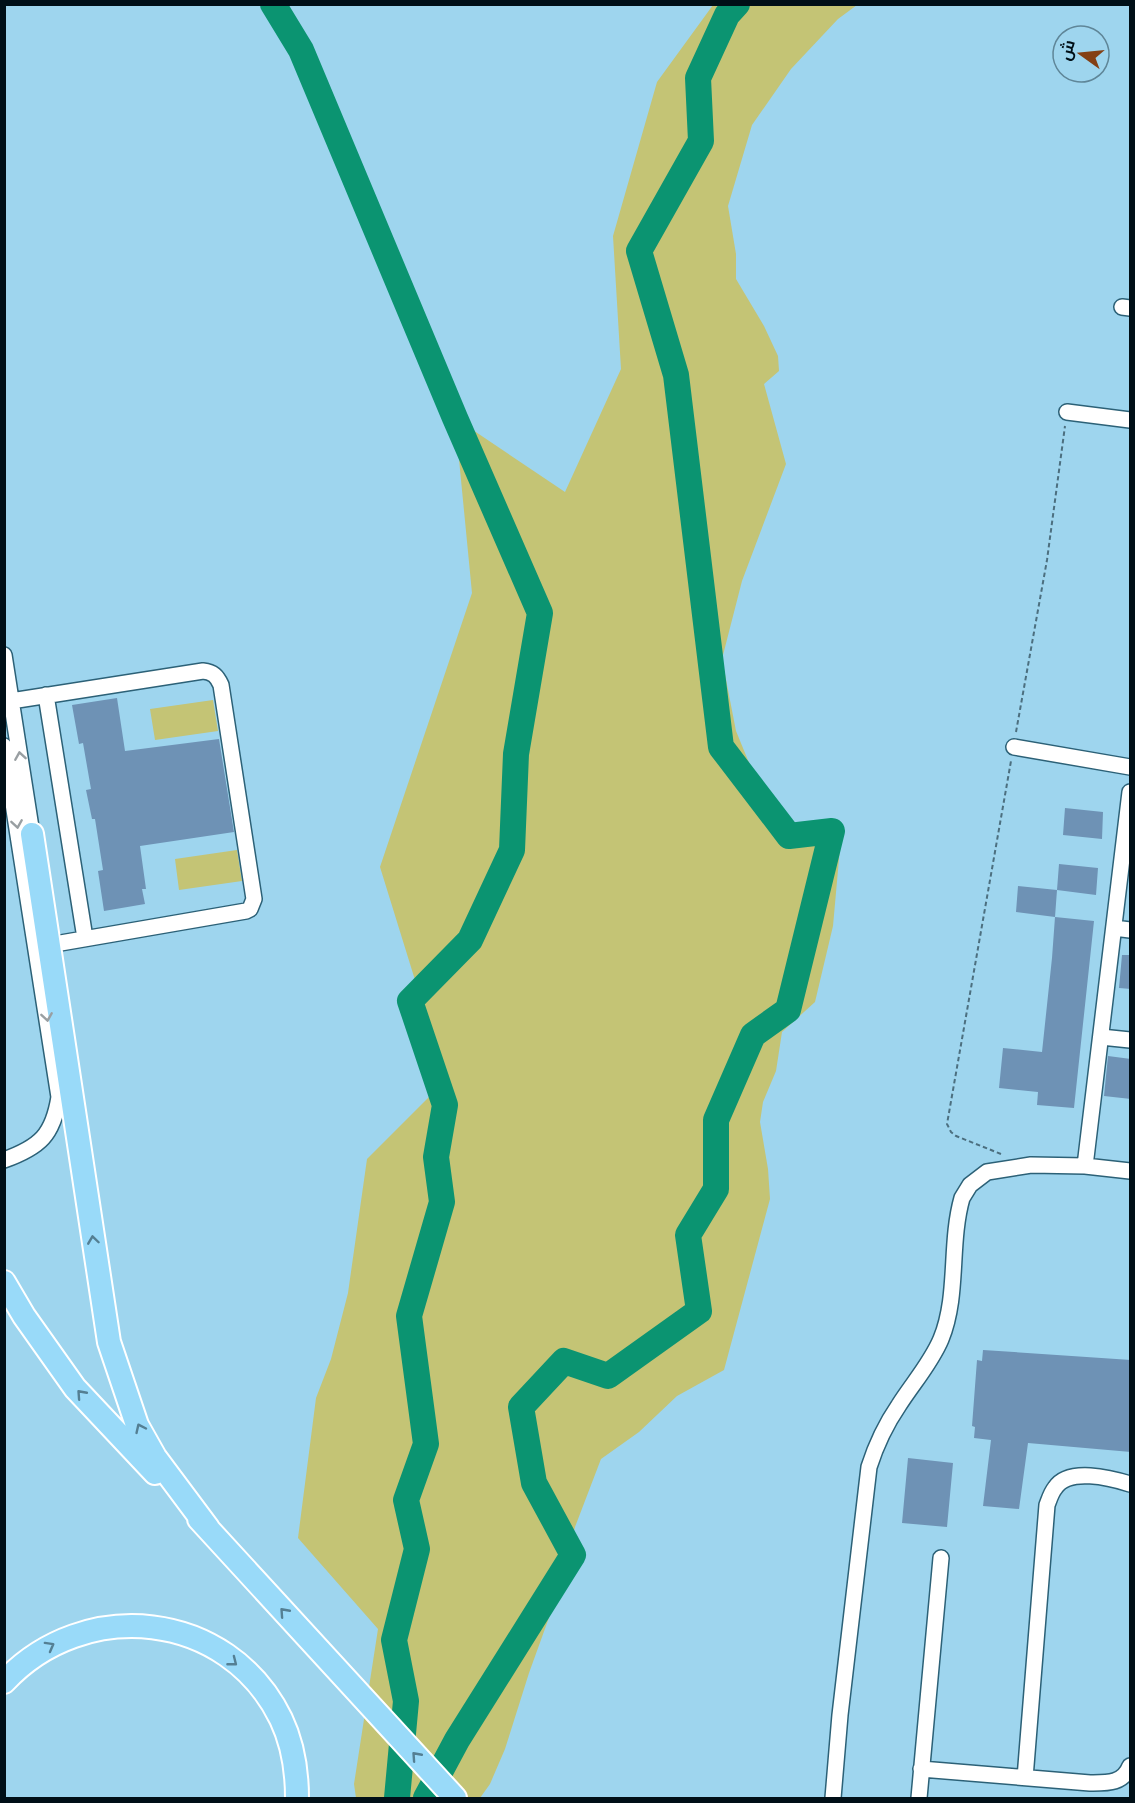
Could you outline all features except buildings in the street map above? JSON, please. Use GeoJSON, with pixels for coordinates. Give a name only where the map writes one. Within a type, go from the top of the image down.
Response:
{"type":"FeatureCollection","features":[{"type":"Feature","properties":{"kind":"highway"},"geometry":{"type":"LineString","coordinates":[[32,834],[109,1342],[137,1425],[155,1457],[208,1528]]}},
{"type":"Feature","properties":{"kind":"highway"},"geometry":{"type":"LineString","coordinates":[[4,1282],[24,1316],[75,1388],[208,1528],[455,1798]]}},
{"type":"Feature","properties":{"kind":"highway"},"geometry":{"type":"LineString","coordinates":[[4,1682],[24,1663],[48,1647],[90,1630],[132,1626],[163,1629],[192,1637],[230,1659],[265,1692],[280,1718],[291,1748],[297,1779],[297,1798]]}},
{"type":"Feature","properties":{"kind":"street"},"geometry":{"type":"LineString","coordinates":[[1067,412],[1131,420]]}},
{"type":"Feature","properties":{"kind":"street"},"geometry":{"type":"LineString","coordinates":[[4,655],[32,834]]}},
{"type":"Feature","properties":{"kind":"street"},"geometry":{"type":"LineString","coordinates":[[12,700],[203,671],[211,672],[218,677],[254,899],[253,905],[246,911],[49,945]]}},
{"type":"Feature","properties":{"kind":"street"},"geometry":{"type":"LineString","coordinates":[[46,695],[85,938]]}},
{"type":"Feature","properties":{"kind":"street"},"geometry":{"type":"LineString","coordinates":[[4,746],[58,1097],[51,1126],[45,1137],[27,1152],[4,1160]]}},
{"type":"Feature","properties":{"kind":"street"},"geometry":{"type":"LineString","coordinates":[[1014,747],[1131,767]]}},
{"type":"Feature","properties":{"kind":"street"},"geometry":{"type":"LineString","coordinates":[[1085,1167],[1131,792]]}},
{"type":"Feature","properties":{"kind":"street"},"geometry":{"type":"LineString","coordinates":[[1114,928],[1131,930]]}},
{"type":"Feature","properties":{"kind":"street"},"geometry":{"type":"LineString","coordinates":[[1101,1037],[1131,1040]]}},
{"type":"Feature","properties":{"kind":"street"},"geometry":{"type":"LineString","coordinates":[[833,1798],[840,1715],[869,1467],[886,1427],[928,1363],[941,1338],[948,1312],[960,1206],[966,1192],[975,1180],[987,1172],[1031,1165],[1131,1172]]}},
{"type":"Feature","properties":{"kind":"street"},"geometry":{"type":"LineString","coordinates":[[1025,1778],[1047,1505],[1056,1486],[1069,1477],[1107,1477],[1131,1484]]}},
{"type":"Feature","properties":{"kind":"street"},"geometry":{"type":"LineString","coordinates":[[919,1798],[941,1558]]}},
{"type":"Feature","properties":{"kind":"street"},"geometry":{"type":"LineString","coordinates":[[921,1769],[1090,1784],[1114,1783],[1128,1772],[1131,1766]]}},
{"type":"Feature","properties":{"kind":"path"},"geometry":{"type":"LineString","coordinates":[[1031,1165],[956,1136],[947,1124],[1047,560],[1067,412]]}},
{"type":"Feature","properties":{"kind":"shaded area"},"geometry":{"type":"Polygon","coordinates":[[[713,5],[857,5],[838,19],[791,69],[752,125],[728,206],[736,254],[736,279],[764,326],[778,356],[779,371],[764,384],[786,464],[742,581],[722,659],[736,731],[770,814],[840,848],[833,926],[815,1002],[782,1032],[776,1071],[763,1102],[760,1122],[768,1169],[770,1199],[724,1370],[677,1396],[639,1432],[601,1459],[575,1527],[555,1601],[505,1749],[490,1784],[480,1798],[356,1798],[354,1784],[378,1629],[298,1538],[316,1398],[331,1359],[348,1293],[367,1159],[446,1080],[380,867],[472,593],[455,418],[565,492],[621,369],[613,236],[657,82],[713,5]]]}},
{"type":"Feature","properties":{"kind":"shaded area"},"geometry":{"type":"Polygon","coordinates":[[[213,700],[218,731],[155,740],[150,709],[213,700]]]}},
{"type":"Feature","properties":{"kind":"shaded area"},"geometry":{"type":"Polygon","coordinates":[[[237,850],[242,881],[179,890],[175,859],[237,850]]]}},
{"type":"Feature","properties":{"kind":"waterway"},"geometry":{"type":"LineString","coordinates":[[273,4],[301,50],[455,418],[540,613],[516,754],[512,850],[470,940],[410,1001],[445,1105],[436,1157],[442,1202],[409,1316],[426,1444],[406,1500],[417,1549],[394,1640],[406,1701],[397,1798]]}},
{"type":"Feature","properties":{"kind":"waterway"},"geometry":{"type":"LineString","coordinates":[[426,1798],[457,1740],[573,1555],[534,1483],[521,1407],[564,1361],[608,1376],[699,1311],[688,1235],[716,1189],[716,1120],[753,1035],[788,1010],[832,831],[789,836],[721,747],[676,375],[639,251],[701,141],[698,78],[727,15],[737,4]]}}]}
